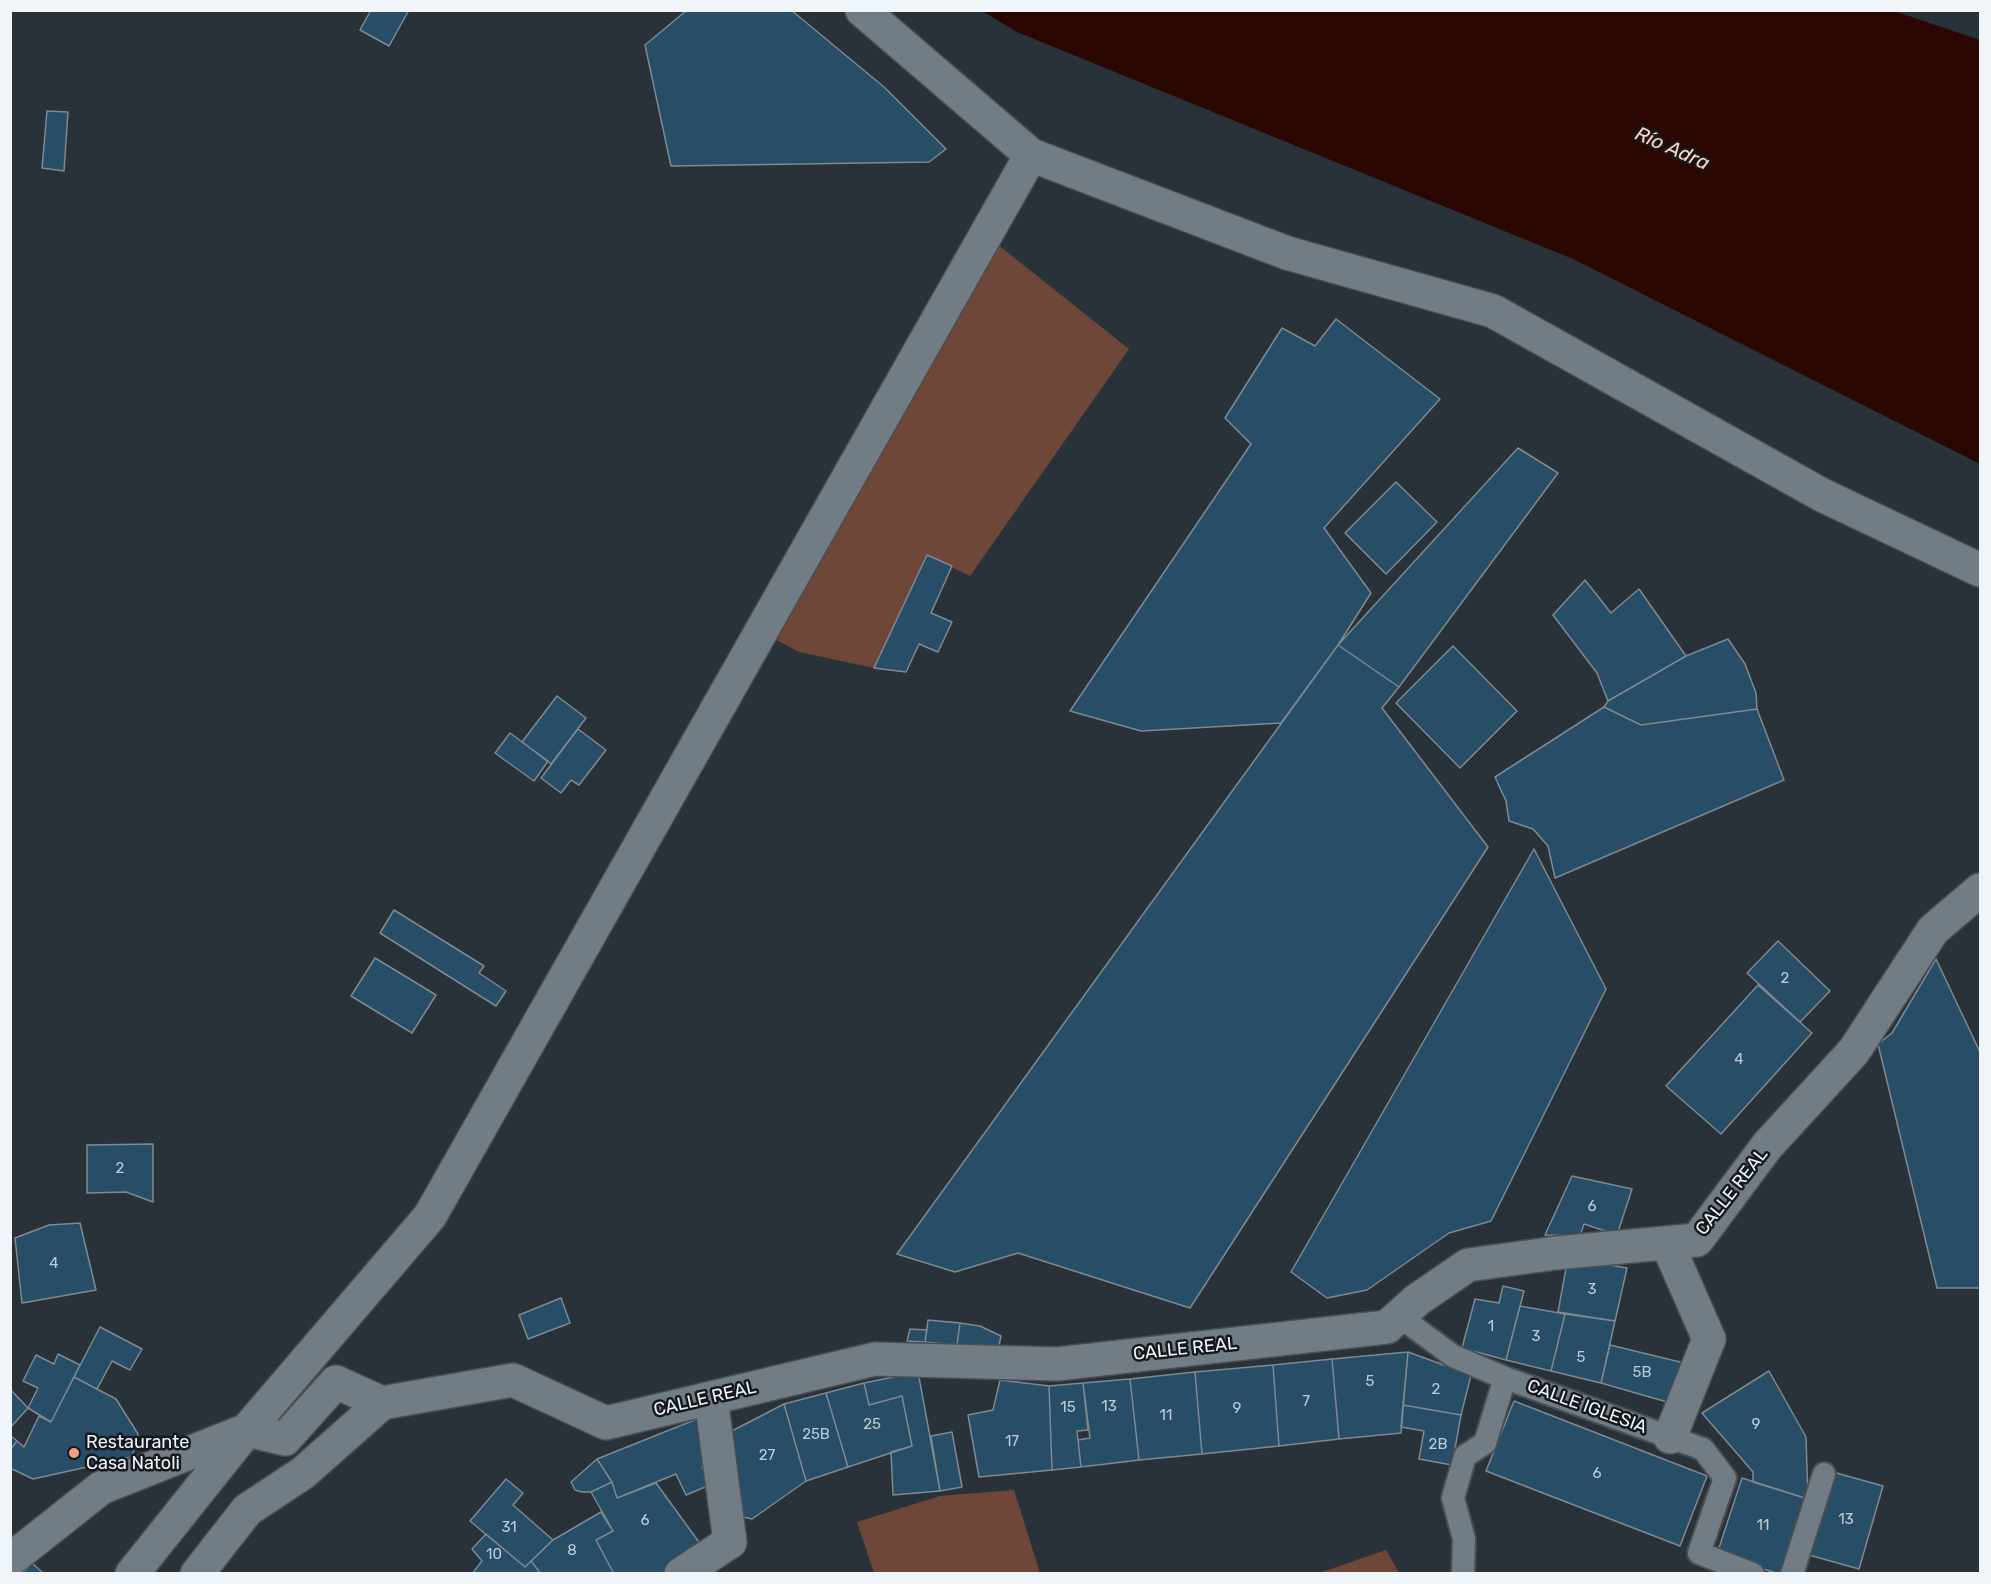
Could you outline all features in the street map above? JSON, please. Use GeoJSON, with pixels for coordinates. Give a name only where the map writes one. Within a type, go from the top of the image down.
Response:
{"type":"FeatureCollection","features":[{"type":"Feature","properties":{"kind":"street"},"geometry":{"type":"LineString","coordinates":[[862,10],[1031,155],[1287,253],[1493,310],[1822,495],[1980,570]]}},
{"type":"Feature","properties":{"kind":"street"},"geometry":{"type":"LineString","coordinates":[[132,1574],[247,1430],[430,1216],[1031,155]]}},
{"type":"Feature","properties":{"kind":"street","name":"CALLE REAL"},"geometry":{"type":"LineString","coordinates":[[382,1403],[513,1380],[606,1423],[875,1359],[1057,1364],[1387,1327],[1417,1300],[1468,1265],[1556,1253],[1696,1240],[1767,1146],[1854,1051],[1933,930],[1980,890]]}},
{"type":"Feature","properties":{"kind":"street","name":"CALLE IGLESIA"},"geometry":{"type":"LineString","coordinates":[[1667,1243],[1709,1339],[1670,1437]]}},
{"type":"Feature","properties":{"kind":"street"},"geometry":{"type":"LineString","coordinates":[[10,1560],[101,1488],[247,1430],[285,1439],[336,1382],[382,1403],[303,1473],[247,1510],[197,1574]]}},
{"type":"Feature","properties":{"kind":"street"},"geometry":{"type":"LineString","coordinates":[[681,1574],[730,1542],[711,1398]]}},
{"type":"Feature","properties":{"kind":"lane","name":"CALLE IGLESIA"},"geometry":{"type":"LineString","coordinates":[[1399,1316],[1453,1356],[1505,1378],[1703,1449],[1725,1478],[1699,1553],[1753,1574]]}},
{"type":"Feature","properties":{"kind":"lane","name":"CALLE IGLESIA"},"geometry":{"type":"LineString","coordinates":[[1463,1574],[1464,1539],[1453,1498],[1465,1456],[1485,1443],[1505,1378]]}},
{"type":"Feature","properties":{"kind":"lane"},"geometry":{"type":"LineString","coordinates":[[1792,1574],[1824,1474]]}},
{"type":"Feature","properties":{"kind":"shaded area"},"geometry":{"type":"Polygon","coordinates":[[[997,244],[1129,349],[970,576],[927,555],[874,668],[799,652],[775,639],[997,244]]]}},
{"type":"Feature","properties":{"kind":"shaded area"},"geometry":{"type":"Polygon","coordinates":[[[1014,1490],[1040,1573],[874,1573],[857,1522],[940,1496],[1014,1490]]]}},
{"type":"Feature","properties":{"kind":"shaded area"},"geometry":{"type":"Polygon","coordinates":[[[1386,1550],[1399,1573],[1319,1573],[1386,1550]]]}},
{"type":"Feature","properties":{"kind":"water","name":"Río Adra"},"geometry":{"type":"Polygon","coordinates":[[[982,11],[1894,11],[1980,40],[1980,464],[1573,259],[1017,32],[982,11]]]}},
{"type":"Feature","properties":{"kind":"building"},"geometry":{"type":"Polygon","coordinates":[[[371,10],[409,10],[389,46],[360,30],[371,10]]]}},
{"type":"Feature","properties":{"kind":"building"},"geometry":{"type":"Polygon","coordinates":[[[687,10],[791,10],[884,87],[946,149],[929,162],[671,166],[645,45],[687,10]]]}},
{"type":"Feature","properties":{"kind":"building"},"geometry":{"type":"Polygon","coordinates":[[[47,111],[68,112],[64,171],[42,168],[47,111]]]}},
{"type":"Feature","properties":{"kind":"building"},"geometry":{"type":"Polygon","coordinates":[[[1336,319],[1440,399],[1324,528],[1371,593],[1338,645],[1281,723],[1141,731],[1070,711],[1251,444],[1225,418],[1282,328],[1315,346],[1336,319]]]}},
{"type":"Feature","properties":{"kind":"building"},"geometry":{"type":"Polygon","coordinates":[[[1518,448],[1558,473],[1399,687],[1338,645],[1518,448]]]}},
{"type":"Feature","properties":{"kind":"building"},"geometry":{"type":"Polygon","coordinates":[[[1396,482],[1437,522],[1386,574],[1345,533],[1396,482]]]}},
{"type":"Feature","properties":{"kind":"building"},"geometry":{"type":"Polygon","coordinates":[[[927,555],[952,566],[931,613],[952,622],[938,652],[919,644],[906,672],[874,668],[927,555]]]}},
{"type":"Feature","properties":{"kind":"building"},"geometry":{"type":"Polygon","coordinates":[[[1585,580],[1611,613],[1639,589],[1686,656],[1608,701],[1597,673],[1553,615],[1585,580]]]}},
{"type":"Feature","properties":{"kind":"building"},"geometry":{"type":"Polygon","coordinates":[[[1728,639],[1745,664],[1756,693],[1757,709],[1641,725],[1604,707],[1608,701],[1686,656],[1728,639]]]}},
{"type":"Feature","properties":{"kind":"building"},"geometry":{"type":"Polygon","coordinates":[[[1338,645],[1399,687],[1382,708],[1488,847],[1190,1308],[1018,1253],[955,1272],[897,1254],[1338,645]]]}},
{"type":"Feature","properties":{"kind":"building"},"geometry":{"type":"Polygon","coordinates":[[[1453,646],[1517,711],[1460,768],[1396,703],[1453,646]]]}},
{"type":"Feature","properties":{"kind":"building"},"geometry":{"type":"Polygon","coordinates":[[[557,696],[586,718],[551,764],[522,742],[557,696]]]}},
{"type":"Feature","properties":{"kind":"building"},"geometry":{"type":"Polygon","coordinates":[[[1604,707],[1641,725],[1757,709],[1784,780],[1555,878],[1548,846],[1533,829],[1509,821],[1506,801],[1495,777],[1604,707]]]}},
{"type":"Feature","properties":{"kind":"building"},"geometry":{"type":"Polygon","coordinates":[[[578,729],[606,750],[579,785],[571,780],[561,793],[541,778],[578,729]]]}},
{"type":"Feature","properties":{"kind":"building"},"geometry":{"type":"Polygon","coordinates":[[[510,733],[548,761],[534,781],[495,753],[510,733]]]}},
{"type":"Feature","properties":{"kind":"building"},"geometry":{"type":"Polygon","coordinates":[[[1534,849],[1606,989],[1491,1221],[1449,1233],[1367,1290],[1327,1298],[1291,1272],[1534,849]]]}},
{"type":"Feature","properties":{"kind":"building"},"geometry":{"type":"Polygon","coordinates":[[[394,910],[484,966],[479,973],[506,991],[496,1006],[380,933],[394,910]]]}},
{"type":"Feature","properties":{"kind":"building"},"geometry":{"type":"Polygon","coordinates":[[[1778,941],[1830,991],[1800,1022],[1747,973],[1778,941]]]}},
{"type":"Feature","properties":{"kind":"building"},"geometry":{"type":"Polygon","coordinates":[[[375,958],[436,995],[412,1033],[351,996],[375,958]]]}},
{"type":"Feature","properties":{"kind":"building"},"geometry":{"type":"Polygon","coordinates":[[[1936,959],[1980,1052],[1980,1288],[1937,1288],[1878,1044],[1892,1033],[1936,959]]]}},
{"type":"Feature","properties":{"kind":"building"},"geometry":{"type":"Polygon","coordinates":[[[1758,985],[1812,1033],[1721,1134],[1666,1086],[1758,985]]]}},
{"type":"Feature","properties":{"kind":"building"},"geometry":{"type":"Polygon","coordinates":[[[153,1144],[153,1202],[126,1192],[87,1193],[87,1145],[153,1144]]]}},
{"type":"Feature","properties":{"kind":"building"},"geometry":{"type":"Polygon","coordinates":[[[1572,1176],[1632,1189],[1617,1235],[1584,1224],[1580,1236],[1545,1235],[1572,1176]]]}},
{"type":"Feature","properties":{"kind":"building"},"geometry":{"type":"Polygon","coordinates":[[[80,1223],[96,1290],[22,1303],[15,1238],[49,1225],[80,1223]]]}},
{"type":"Feature","properties":{"kind":"building"},"geometry":{"type":"Polygon","coordinates":[[[1568,1258],[1627,1268],[1615,1321],[1558,1312],[1568,1258]]]}},
{"type":"Feature","properties":{"kind":"building"},"geometry":{"type":"Polygon","coordinates":[[[1503,1286],[1524,1291],[1506,1360],[1462,1348],[1475,1299],[1499,1303],[1503,1286]]]}},
{"type":"Feature","properties":{"kind":"building"},"geometry":{"type":"Polygon","coordinates":[[[561,1298],[570,1323],[528,1339],[519,1315],[561,1298]]]}},
{"type":"Feature","properties":{"kind":"building"},"geometry":{"type":"Polygon","coordinates":[[[1520,1306],[1565,1314],[1551,1371],[1506,1360],[1520,1306]]]}},
{"type":"Feature","properties":{"kind":"building"},"geometry":{"type":"Polygon","coordinates":[[[1565,1314],[1615,1321],[1601,1383],[1551,1371],[1565,1314]]]}},
{"type":"Feature","properties":{"kind":"building"},"geometry":{"type":"Polygon","coordinates":[[[928,1320],[960,1323],[957,1345],[925,1342],[928,1320]]]}},
{"type":"Feature","properties":{"kind":"building"},"geometry":{"type":"Polygon","coordinates":[[[960,1323],[980,1326],[1001,1336],[998,1351],[957,1345],[960,1323]]]}},
{"type":"Feature","properties":{"kind":"building"},"geometry":{"type":"Polygon","coordinates":[[[100,1327],[142,1349],[130,1370],[112,1361],[97,1389],[74,1377],[100,1327]]]}},
{"type":"Feature","properties":{"kind":"building"},"geometry":{"type":"Polygon","coordinates":[[[910,1329],[927,1330],[925,1342],[907,1341],[910,1329]]]}},
{"type":"Feature","properties":{"kind":"building"},"geometry":{"type":"Polygon","coordinates":[[[1610,1345],[1684,1363],[1674,1404],[1601,1383],[1610,1345]]]}},
{"type":"Feature","properties":{"kind":"building"},"geometry":{"type":"Polygon","coordinates":[[[1408,1352],[1401,1433],[1339,1439],[1332,1359],[1408,1352]]]}},
{"type":"Feature","properties":{"kind":"building"},"geometry":{"type":"Polygon","coordinates":[[[1408,1352],[1471,1375],[1461,1415],[1403,1405],[1408,1352]]]}},
{"type":"Feature","properties":{"kind":"building"},"geometry":{"type":"Polygon","coordinates":[[[58,1354],[80,1365],[51,1422],[28,1408],[38,1388],[23,1381],[36,1355],[54,1364],[58,1354]]]}},
{"type":"Feature","properties":{"kind":"building"},"geometry":{"type":"Polygon","coordinates":[[[1332,1359],[1339,1439],[1279,1446],[1273,1365],[1332,1359]]]}},
{"type":"Feature","properties":{"kind":"building"},"geometry":{"type":"Polygon","coordinates":[[[1273,1365],[1279,1446],[1202,1454],[1195,1372],[1273,1365]]]}},
{"type":"Feature","properties":{"kind":"building"},"geometry":{"type":"Polygon","coordinates":[[[1769,1371],[1806,1437],[1808,1499],[1753,1482],[1753,1472],[1702,1413],[1769,1371]]]}},
{"type":"Feature","properties":{"kind":"building"},"geometry":{"type":"Polygon","coordinates":[[[918,1372],[940,1491],[893,1495],[891,1452],[912,1446],[902,1396],[869,1405],[864,1383],[918,1372]]]}},
{"type":"Feature","properties":{"kind":"building"},"geometry":{"type":"Polygon","coordinates":[[[1195,1372],[1202,1454],[1139,1460],[1130,1379],[1195,1372]]]}},
{"type":"Feature","properties":{"kind":"building"},"geometry":{"type":"Polygon","coordinates":[[[74,1377],[116,1399],[138,1434],[132,1457],[33,1479],[10,1468],[10,1450],[17,1441],[24,1447],[39,1416],[51,1422],[74,1377]]]}},
{"type":"Feature","properties":{"kind":"building"},"geometry":{"type":"Polygon","coordinates":[[[1130,1379],[1139,1460],[1081,1467],[1078,1440],[1090,1438],[1083,1383],[1130,1379]]]}},
{"type":"Feature","properties":{"kind":"building"},"geometry":{"type":"Polygon","coordinates":[[[1000,1380],[1049,1386],[1052,1470],[979,1477],[968,1415],[993,1410],[1000,1380]]]}},
{"type":"Feature","properties":{"kind":"building"},"geometry":{"type":"Polygon","coordinates":[[[864,1383],[869,1405],[902,1396],[912,1446],[848,1467],[826,1393],[864,1383]]]}},
{"type":"Feature","properties":{"kind":"building"},"geometry":{"type":"Polygon","coordinates":[[[1083,1383],[1088,1430],[1077,1431],[1081,1467],[1052,1470],[1049,1386],[1083,1383]]]}},
{"type":"Feature","properties":{"kind":"building"},"geometry":{"type":"Polygon","coordinates":[[[10,1389],[28,1408],[10,1428],[10,1389]]]}},
{"type":"Feature","properties":{"kind":"building"},"geometry":{"type":"Polygon","coordinates":[[[826,1393],[848,1467],[806,1481],[784,1404],[826,1393]]]}},
{"type":"Feature","properties":{"kind":"building"},"geometry":{"type":"Polygon","coordinates":[[[1514,1401],[1707,1476],[1680,1546],[1486,1471],[1514,1401]]]}},
{"type":"Feature","properties":{"kind":"building"},"geometry":{"type":"Polygon","coordinates":[[[784,1404],[806,1481],[752,1519],[743,1517],[730,1432],[784,1404]]]}},
{"type":"Feature","properties":{"kind":"building"},"geometry":{"type":"Polygon","coordinates":[[[1403,1405],[1461,1415],[1452,1465],[1419,1459],[1424,1431],[1401,1427],[1403,1405]]]}},
{"type":"Feature","properties":{"kind":"building"},"geometry":{"type":"Polygon","coordinates":[[[697,1419],[714,1463],[702,1467],[710,1485],[686,1495],[676,1474],[617,1498],[612,1482],[597,1459],[697,1419]]]}},
{"type":"Feature","properties":{"kind":"building"},"geometry":{"type":"Polygon","coordinates":[[[952,1432],[962,1487],[940,1491],[931,1436],[952,1432]]]}},
{"type":"Feature","properties":{"kind":"building"},"geometry":{"type":"Polygon","coordinates":[[[10,1435],[17,1441],[10,1450],[10,1435]]]}},
{"type":"Feature","properties":{"kind":"building"},"geometry":{"type":"Polygon","coordinates":[[[597,1459],[612,1482],[591,1492],[575,1490],[571,1482],[597,1459]]]}},
{"type":"Feature","properties":{"kind":"building"},"geometry":{"type":"Polygon","coordinates":[[[1833,1472],[1883,1486],[1859,1569],[1809,1555],[1833,1472]]]}},
{"type":"Feature","properties":{"kind":"building"},"geometry":{"type":"Polygon","coordinates":[[[1742,1478],[1808,1499],[1784,1574],[1717,1554],[1742,1478]]]}},
{"type":"Feature","properties":{"kind":"building"},"geometry":{"type":"Polygon","coordinates":[[[506,1479],[523,1493],[513,1505],[553,1540],[525,1567],[470,1521],[506,1479]]]}},
{"type":"Feature","properties":{"kind":"building"},"geometry":{"type":"Polygon","coordinates":[[[612,1482],[617,1498],[656,1483],[704,1549],[665,1574],[614,1574],[596,1540],[613,1531],[591,1492],[612,1482]]]}},
{"type":"Feature","properties":{"kind":"building"},"geometry":{"type":"Polygon","coordinates":[[[601,1512],[613,1531],[596,1540],[614,1574],[541,1574],[531,1561],[553,1540],[601,1512]]]}},
{"type":"Feature","properties":{"kind":"building"},"geometry":{"type":"Polygon","coordinates":[[[486,1534],[525,1567],[531,1561],[541,1574],[472,1574],[482,1561],[472,1549],[486,1534]]]}},
{"type":"Feature","properties":{"kind":"building"},"geometry":{"type":"Polygon","coordinates":[[[32,1563],[44,1574],[22,1574],[32,1563]]]}},
{"type":"Feature","properties":{"kind":"place","name":"Restaurante Casa Natoli"},"geometry":{"type":"Point","coordinates":[74,1453]}}]}
